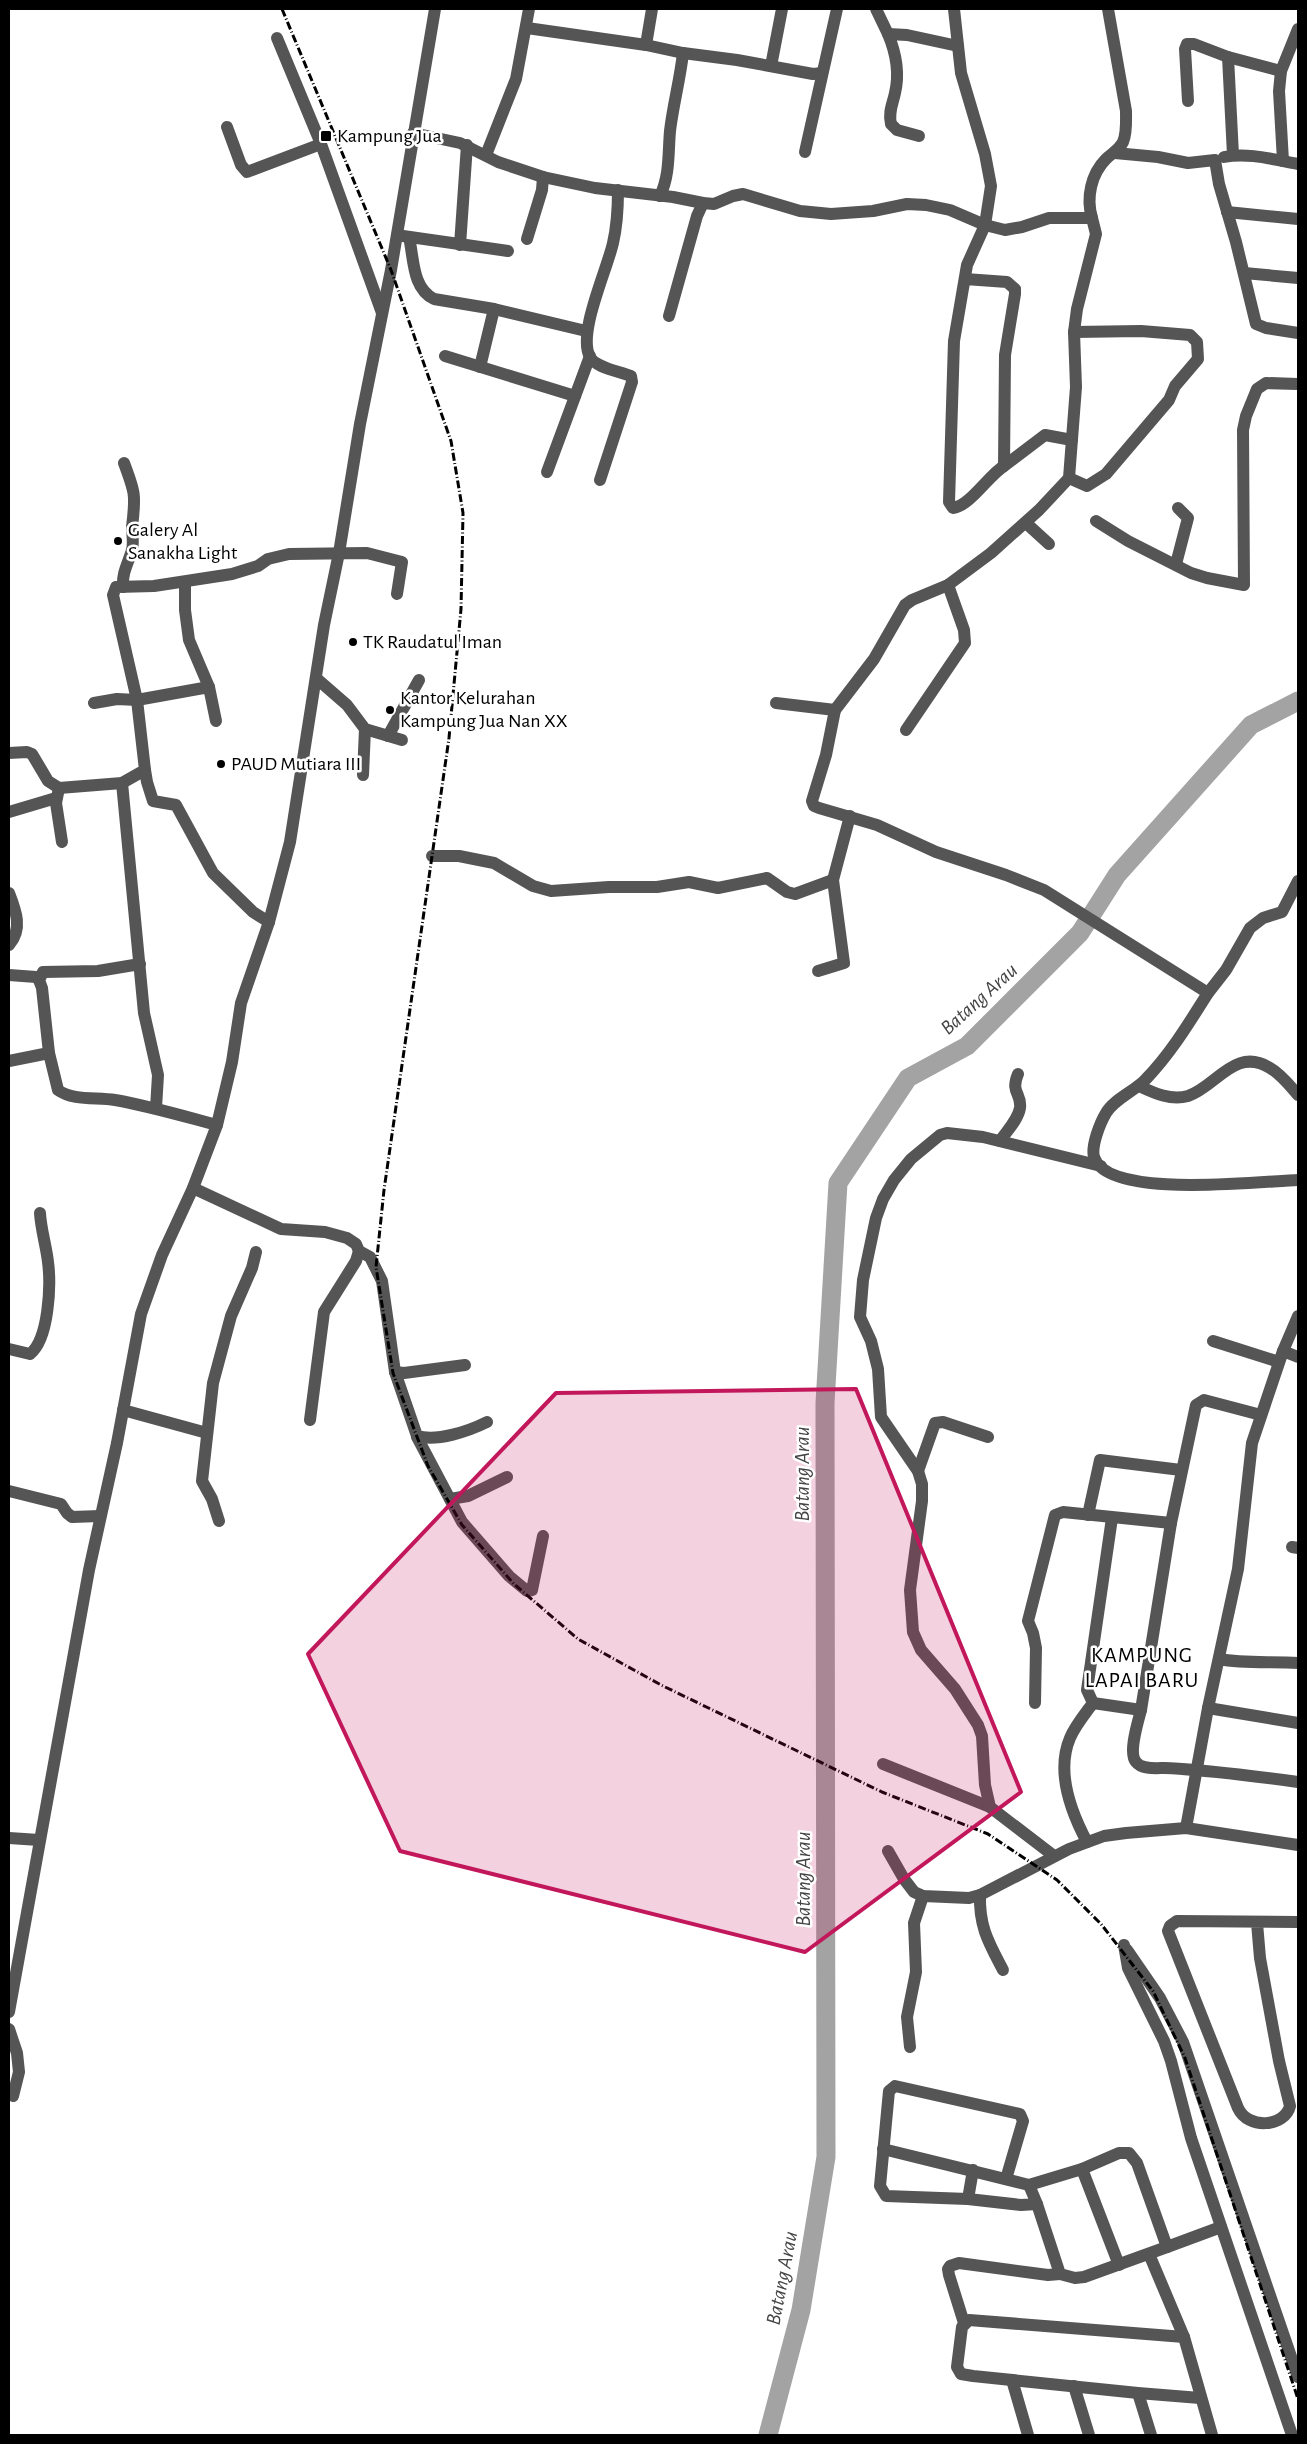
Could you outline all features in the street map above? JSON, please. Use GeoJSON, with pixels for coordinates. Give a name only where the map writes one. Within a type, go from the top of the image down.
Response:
{"type":"FeatureCollection","features":[{"type":"Feature","properties":{"kind":"street"},"geometry":{"type":"LineString","coordinates":[[9,2012],[39,1840],[100,1516],[146,1298],[162,1255],[193,1188],[217,1125],[232,1062],[241,1003],[269,922],[290,842],[330,589],[339,553],[360,424],[382,314],[436,9]]}},
{"type":"Feature","properties":{"kind":"street"},"geometry":{"type":"LineString","coordinates":[[486,155],[509,101],[529,9]]}},
{"type":"Feature","properties":{"kind":"street"},"geometry":{"type":"LineString","coordinates":[[646,45],[652,9]]}},
{"type":"Feature","properties":{"kind":"street"},"geometry":{"type":"LineString","coordinates":[[771,66],[779,9]]}},
{"type":"Feature","properties":{"kind":"street"},"geometry":{"type":"LineString","coordinates":[[805,152],[837,9]]}},
{"type":"Feature","properties":{"kind":"street"},"geometry":{"type":"LineString","coordinates":[[876,9],[894,50],[898,78],[891,109],[891,124],[896,130],[918,136]]}},
{"type":"Feature","properties":{"kind":"street"},"geometry":{"type":"LineString","coordinates":[[954,9],[961,73],[989,172],[990,201],[985,225],[970,255],[964,279],[953,355],[951,505],[957,507],[963,505],[1004,466],[1045,435],[1072,440]]}},
{"type":"Feature","properties":{"kind":"street"},"geometry":{"type":"LineString","coordinates":[[1108,9],[1126,111],[1125,137],[1116,153],[1106,159],[1092,181],[1089,197],[1096,234],[1077,309],[1074,332],[1076,387],[1069,478],[1026,523],[991,553],[948,585],[912,600],[905,605],[874,659],[835,710],[828,744],[812,801],[814,806],[883,827],[936,852],[1006,875],[1044,890],[1208,993]]}},
{"type":"Feature","properties":{"kind":"street"},"geometry":{"type":"LineString","coordinates":[[526,28],[646,45],[683,53],[822,74]]}},
{"type":"Feature","properties":{"kind":"street"},"geometry":{"type":"LineString","coordinates":[[1283,161],[1279,91],[1281,71],[1298,29]]}},
{"type":"Feature","properties":{"kind":"street"},"geometry":{"type":"LineString","coordinates":[[888,34],[907,35],[958,46]]}},
{"type":"Feature","properties":{"kind":"street"},"geometry":{"type":"LineString","coordinates":[[277,38],[320,144],[382,314]]}},
{"type":"Feature","properties":{"kind":"street"},"geometry":{"type":"LineString","coordinates":[[1188,100],[1185,49],[1187,44],[1194,44],[1228,57],[1281,71]]}},
{"type":"Feature","properties":{"kind":"street"},"geometry":{"type":"LineString","coordinates":[[660,196],[668,171],[670,130],[680,85],[683,53]]}},
{"type":"Feature","properties":{"kind":"street"},"geometry":{"type":"LineString","coordinates":[[1228,57],[1233,155]]}},
{"type":"Feature","properties":{"kind":"street"},"geometry":{"type":"LineString","coordinates":[[227,127],[241,164],[247,172],[320,144]]}},
{"type":"Feature","properties":{"kind":"street"},"geometry":{"type":"LineString","coordinates":[[414,133],[467,145],[498,162],[543,177],[595,188],[703,203],[714,204],[743,194],[800,211],[832,214],[873,211],[914,204],[950,210],[997,229],[1014,229],[1049,218],[1092,218]]}},
{"type":"Feature","properties":{"kind":"street"},"geometry":{"type":"LineString","coordinates":[[460,245],[467,145]]}},
{"type":"Feature","properties":{"kind":"street"},"geometry":{"type":"LineString","coordinates":[[1116,153],[1158,157],[1188,163],[1215,160],[1233,155],[1298,164]]}},
{"type":"Feature","properties":{"kind":"street"},"geometry":{"type":"LineString","coordinates":[[1215,160],[1256,324],[1266,328],[1298,333]]}},
{"type":"Feature","properties":{"kind":"street"},"geometry":{"type":"LineString","coordinates":[[527,239],[542,190],[543,177]]}},
{"type":"Feature","properties":{"kind":"street"},"geometry":{"type":"LineString","coordinates":[[600,480],[632,382],[631,376],[595,363],[590,356],[586,341],[586,331],[613,242],[618,190]]}},
{"type":"Feature","properties":{"kind":"street"},"geometry":{"type":"LineString","coordinates":[[670,316],[697,216],[703,203]]}},
{"type":"Feature","properties":{"kind":"street"},"geometry":{"type":"LineString","coordinates":[[1227,212],[1298,219]]}},
{"type":"Feature","properties":{"kind":"street"},"geometry":{"type":"LineString","coordinates":[[396,234],[410,238],[508,252]]}},
{"type":"Feature","properties":{"kind":"street"},"geometry":{"type":"LineString","coordinates":[[410,238],[418,283],[422,290],[434,299],[494,309],[586,331]]}},
{"type":"Feature","properties":{"kind":"street"},"geometry":{"type":"LineString","coordinates":[[1244,274],[1298,278]]}},
{"type":"Feature","properties":{"kind":"street"},"geometry":{"type":"LineString","coordinates":[[964,279],[1007,282],[1015,289],[1005,355],[1004,466]]}},
{"type":"Feature","properties":{"kind":"street"},"geometry":{"type":"LineString","coordinates":[[480,367],[494,309]]}},
{"type":"Feature","properties":{"kind":"street"},"geometry":{"type":"LineString","coordinates":[[1069,478],[1087,486],[1106,474],[1168,400],[1175,386],[1198,359],[1197,342],[1190,335],[1141,330],[1074,332]]}},
{"type":"Feature","properties":{"kind":"street"},"geometry":{"type":"LineString","coordinates":[[445,356],[575,396]]}},
{"type":"Feature","properties":{"kind":"street"},"geometry":{"type":"LineString","coordinates":[[547,472],[590,356]]}},
{"type":"Feature","properties":{"kind":"street"},"geometry":{"type":"LineString","coordinates":[[1096,522],[1128,542],[1206,578],[1244,585],[1244,423],[1261,385],[1266,383],[1298,384]]}},
{"type":"Feature","properties":{"kind":"street"},"geometry":{"type":"LineString","coordinates":[[123,587],[123,570],[133,548],[132,528],[135,507],[135,493],[124,463]]}},
{"type":"Feature","properties":{"kind":"street"},"geometry":{"type":"LineString","coordinates":[[1176,564],[1188,518],[1178,508]]}},
{"type":"Feature","properties":{"kind":"street"},"geometry":{"type":"LineString","coordinates":[[1026,523],[1048,544]]}},
{"type":"Feature","properties":{"kind":"street"},"geometry":{"type":"LineString","coordinates":[[269,922],[253,912],[213,873],[176,805],[153,801],[146,782],[137,700],[113,595],[114,589],[185,582],[248,570],[278,556],[367,553],[402,562],[397,594]]}},
{"type":"Feature","properties":{"kind":"street"},"geometry":{"type":"LineString","coordinates":[[185,582],[185,610],[189,640],[209,687],[216,721]]}},
{"type":"Feature","properties":{"kind":"street"},"geometry":{"type":"LineString","coordinates":[[906,730],[965,643],[964,630],[948,585]]}},
{"type":"Feature","properties":{"kind":"street"},"geometry":{"type":"LineString","coordinates":[[316,678],[347,704],[366,728],[402,740]]}},
{"type":"Feature","properties":{"kind":"street"},"geometry":{"type":"LineString","coordinates":[[388,736],[419,680]]}},
{"type":"Feature","properties":{"kind":"street"},"geometry":{"type":"LineString","coordinates":[[94,703],[117,699],[137,700],[209,687]]}},
{"type":"Feature","properties":{"kind":"street"},"geometry":{"type":"LineString","coordinates":[[776,703],[835,710]]}},
{"type":"Feature","properties":{"kind":"street"},"geometry":{"type":"LineString","coordinates":[[363,775],[366,728]]}},
{"type":"Feature","properties":{"kind":"street"},"geometry":{"type":"LineString","coordinates":[[9,753],[27,752],[32,754],[48,781],[58,793],[62,842]]}},
{"type":"Feature","properties":{"kind":"street"},"geometry":{"type":"LineString","coordinates":[[9,812],[58,793],[122,783],[146,770]]}},
{"type":"Feature","properties":{"kind":"street"},"geometry":{"type":"LineString","coordinates":[[122,783],[144,1013],[158,1075],[156,1108]]}},
{"type":"Feature","properties":{"kind":"street"},"geometry":{"type":"LineString","coordinates":[[818,971],[844,964],[833,880],[850,816]]}},
{"type":"Feature","properties":{"kind":"street"},"geometry":{"type":"LineString","coordinates":[[432,856],[459,856],[494,863],[533,886],[551,891],[657,886],[689,882],[718,888],[766,878],[787,892],[795,894],[833,880]]}},
{"type":"Feature","properties":{"kind":"street"},"geometry":{"type":"LineString","coordinates":[[1101,1166],[1093,1155],[1106,1112],[1140,1086],[1185,1030],[1208,993],[1226,970],[1250,928],[1263,918],[1282,912],[1298,881]]}},
{"type":"Feature","properties":{"kind":"street"},"geometry":{"type":"LineString","coordinates":[[9,893],[18,924],[15,937],[9,945]]}},
{"type":"Feature","properties":{"kind":"street"},"geometry":{"type":"LineString","coordinates":[[39,980],[43,972],[98,972],[140,964]]}},
{"type":"Feature","properties":{"kind":"street"},"geometry":{"type":"LineString","coordinates":[[9,975],[36,977],[39,980],[42,988],[49,1053],[58,1090],[64,1094],[156,1108],[217,1125]]}},
{"type":"Feature","properties":{"kind":"street"},"geometry":{"type":"LineString","coordinates":[[9,1061],[49,1053]]}},
{"type":"Feature","properties":{"kind":"street"},"geometry":{"type":"LineString","coordinates":[[1140,1086],[1160,1096],[1187,1096],[1226,1069],[1242,1062],[1255,1062],[1270,1067],[1298,1095]]}},
{"type":"Feature","properties":{"kind":"street"},"geometry":{"type":"LineString","coordinates":[[1000,1141],[1016,1118],[1020,1108],[1014,1086],[1018,1074]]}},
{"type":"Feature","properties":{"kind":"street"},"geometry":{"type":"LineString","coordinates":[[990,1807],[985,1784],[982,1736],[978,1725],[955,1689],[921,1650],[913,1632],[910,1590],[922,1501],[922,1484],[918,1471],[882,1417],[878,1369],[870,1341],[860,1317],[863,1280],[876,1218],[894,1180],[911,1159],[940,1135],[947,1134],[983,1137],[1000,1141],[1101,1166],[1116,1176],[1149,1183],[1226,1185],[1298,1180]]}},
{"type":"Feature","properties":{"kind":"street"},"geometry":{"type":"LineString","coordinates":[[193,1188],[281,1229],[325,1232],[347,1238],[356,1244],[359,1251],[370,1257],[381,1278],[395,1372],[417,1436],[462,1522],[509,1576],[527,1591],[532,1590],[543,1536]]}},
{"type":"Feature","properties":{"kind":"street"},"geometry":{"type":"LineString","coordinates":[[9,1349],[30,1354],[38,1348],[42,1337],[48,1282],[48,1262],[41,1232],[40,1213]]}},
{"type":"Feature","properties":{"kind":"street"},"geometry":{"type":"LineString","coordinates":[[310,1420],[324,1312],[356,1261],[359,1251]]}},
{"type":"Feature","properties":{"kind":"street"},"geometry":{"type":"LineString","coordinates":[[219,1521],[212,1500],[202,1481],[213,1383],[231,1316],[252,1268],[256,1252]]}},
{"type":"Feature","properties":{"kind":"street"},"geometry":{"type":"LineString","coordinates":[[1186,1828],[1208,1708],[1238,1569],[1252,1444],[1260,1414],[1298,1316]]}},
{"type":"Feature","properties":{"kind":"street"},"geometry":{"type":"LineString","coordinates":[[1213,1341],[1281,1357],[1298,1357]]}},
{"type":"Feature","properties":{"kind":"street"},"geometry":{"type":"LineString","coordinates":[[395,1372],[404,1373],[465,1365]]}},
{"type":"Feature","properties":{"kind":"street"},"geometry":{"type":"LineString","coordinates":[[1260,1414],[1204,1400],[1196,1405],[1171,1523],[1141,1710],[1134,1741],[1135,1762],[1146,1767],[1197,1769],[1298,1782]]}},
{"type":"Feature","properties":{"kind":"street"},"geometry":{"type":"LineString","coordinates":[[123,1410],[207,1433]]}},
{"type":"Feature","properties":{"kind":"street"},"geometry":{"type":"LineString","coordinates":[[417,1436],[468,1432],[487,1422]]}},
{"type":"Feature","properties":{"kind":"street"},"geometry":{"type":"LineString","coordinates":[[918,1471],[935,1423],[943,1422],[988,1437]]}},
{"type":"Feature","properties":{"kind":"street"},"geometry":{"type":"LineString","coordinates":[[1088,1515],[1100,1460],[1181,1470]]}},
{"type":"Feature","properties":{"kind":"street"},"geometry":{"type":"LineString","coordinates":[[450,1499],[468,1496],[507,1477]]}},
{"type":"Feature","properties":{"kind":"street"},"geometry":{"type":"LineString","coordinates":[[9,1491],[61,1504],[72,1517],[100,1516]]}},
{"type":"Feature","properties":{"kind":"street"},"geometry":{"type":"LineString","coordinates":[[1035,1703],[1036,1659],[1033,1633],[1028,1621],[1055,1515],[1058,1512],[1171,1523]]}},
{"type":"Feature","properties":{"kind":"street"},"geometry":{"type":"LineString","coordinates":[[1093,1703],[1087,1690],[1112,1518]]}},
{"type":"Feature","properties":{"kind":"street"},"geometry":{"type":"LineString","coordinates":[[1219,1659],[1238,1662],[1298,1663]]}},
{"type":"Feature","properties":{"kind":"street"},"geometry":{"type":"LineString","coordinates":[[1093,1703],[1141,1710]]}},
{"type":"Feature","properties":{"kind":"street"},"geometry":{"type":"LineString","coordinates":[[1087,1842],[1073,1811],[1064,1766],[1071,1736],[1093,1703]]}},
{"type":"Feature","properties":{"kind":"street"},"geometry":{"type":"LineString","coordinates":[[1208,1708],[1298,1723]]}},
{"type":"Feature","properties":{"kind":"street"},"geometry":{"type":"LineString","coordinates":[[883,1764],[990,1807],[1054,1856]]}},
{"type":"Feature","properties":{"kind":"street"},"geometry":{"type":"LineString","coordinates":[[888,1851],[914,1892],[923,1896],[969,1898],[980,1895],[1054,1856],[1087,1842],[1126,1833],[1186,1828],[1298,1845]]}},
{"type":"Feature","properties":{"kind":"street"},"geometry":{"type":"LineString","coordinates":[[9,1838],[39,1840]]}},
{"type":"Feature","properties":{"kind":"street"},"geometry":{"type":"LineString","coordinates":[[980,1895],[979,1911],[984,1933],[1003,1970]]}},
{"type":"Feature","properties":{"kind":"street"},"geometry":{"type":"LineString","coordinates":[[910,2047],[907,2017],[916,1972],[914,1923],[923,1896]]}},
{"type":"Feature","properties":{"kind":"street"},"geometry":{"type":"LineString","coordinates":[[1257,1923],[1260,1958],[1279,2061],[1290,2106],[1289,2111],[1279,2119],[1267,2123],[1253,2123],[1247,2120],[1238,2108],[1168,1931],[1170,1926],[1177,1921],[1298,1922]]}},
{"type":"Feature","properties":{"kind":"street"},"geometry":{"type":"LineString","coordinates":[[1292,2435],[1191,2138],[1171,2061],[1164,2041],[1128,1968],[1124,1946],[1160,1998],[1184,2042],[1298,2377]]}},
{"type":"Feature","properties":{"kind":"street"},"geometry":{"type":"LineString","coordinates":[[9,2029],[17,2053],[19,2072],[13,2096]]}},
{"type":"Feature","properties":{"kind":"street"},"geometry":{"type":"LineString","coordinates":[[1006,2179],[1023,2121],[1020,2114],[895,2086],[889,2091],[880,2186],[886,2196],[968,2199],[1021,2205],[1037,2204]]}},
{"type":"Feature","properties":{"kind":"street"},"geometry":{"type":"LineString","coordinates":[[883,2149],[1028,2185],[1082,2169],[1119,2153],[1129,2153],[1134,2156],[1167,2247]]}},
{"type":"Feature","properties":{"kind":"street"},"geometry":{"type":"LineString","coordinates":[[1082,2169],[1118,2265]]}},
{"type":"Feature","properties":{"kind":"street"},"geometry":{"type":"LineString","coordinates":[[968,2199],[972,2170]]}},
{"type":"Feature","properties":{"kind":"street"},"geometry":{"type":"LineString","coordinates":[[1028,2185],[1037,2204],[1060,2274]]}},
{"type":"Feature","properties":{"kind":"street"},"geometry":{"type":"LineString","coordinates":[[1200,2398],[1138,2394],[960,2373],[957,2367],[964,2323],[949,2275],[950,2266],[959,2263],[1041,2274],[1060,2274],[1075,2278],[1084,2277],[1221,2227]]}},
{"type":"Feature","properties":{"kind":"street"},"geometry":{"type":"LineString","coordinates":[[1149,2254],[1184,2337],[1212,2435]]}},
{"type":"Feature","properties":{"kind":"street"},"geometry":{"type":"LineString","coordinates":[[964,2323],[980,2320],[1184,2337]]}},
{"type":"Feature","properties":{"kind":"street"},"geometry":{"type":"LineString","coordinates":[[1012,2380],[1028,2435]]}},
{"type":"Feature","properties":{"kind":"street"},"geometry":{"type":"LineString","coordinates":[[1074,2386],[1089,2435]]}},
{"type":"Feature","properties":{"kind":"street"},"geometry":{"type":"LineString","coordinates":[[1138,2394],[1151,2435]]}},
{"type":"Feature","properties":{"kind":"highlighted area"},"geometry":{"type":"Polygon","coordinates":[[[856,1389],[1021,1792],[805,1952],[400,1851],[308,1654],[556,1393],[856,1389]]]}},
{"type":"Feature","properties":{"kind":"waterway","name":"Batang Arau"},"geometry":{"type":"LineString","coordinates":[[768,2435],[801,2310],[826,2157],[825,1403],[838,1183],[908,1078],[967,1046],[1080,933],[1117,875],[1251,725],[1298,701]]}},
{"type":"Feature","properties":{"kind":"railway"},"geometry":{"type":"LineString","coordinates":[[282,9],[391,270],[451,441],[463,513],[461,609],[449,738],[384,1190],[376,1267],[393,1373],[428,1466],[462,1525],[514,1584],[578,1639],[661,1685],[882,1792],[988,1834],[1057,1880],[1101,1924],[1153,1991],[1185,2058],[1298,2399]]}},
{"type":"Feature","properties":{"kind":"place","name":"Kampung Jua"},"geometry":{"type":"Point","coordinates":[326,136]}},
{"type":"Feature","properties":{"kind":"place","name":"Galery Al Sanakha Light"},"geometry":{"type":"Point","coordinates":[118,541]}},
{"type":"Feature","properties":{"kind":"place","name":"TK Raudatul Iman"},"geometry":{"type":"Point","coordinates":[353,642]}},
{"type":"Feature","properties":{"kind":"place","name":"Kantor Kelurahan Kampung Jua Nan XX"},"geometry":{"type":"Point","coordinates":[390,710]}},
{"type":"Feature","properties":{"kind":"place","name":"PAUD Mutiara III"},"geometry":{"type":"Point","coordinates":[221,764]}},
{"type":"Feature","properties":{"kind":"district","name":"KAMPUNG LAPAI BARU"},"geometry":{"type":"Point","coordinates":[1142,1668]}}]}
